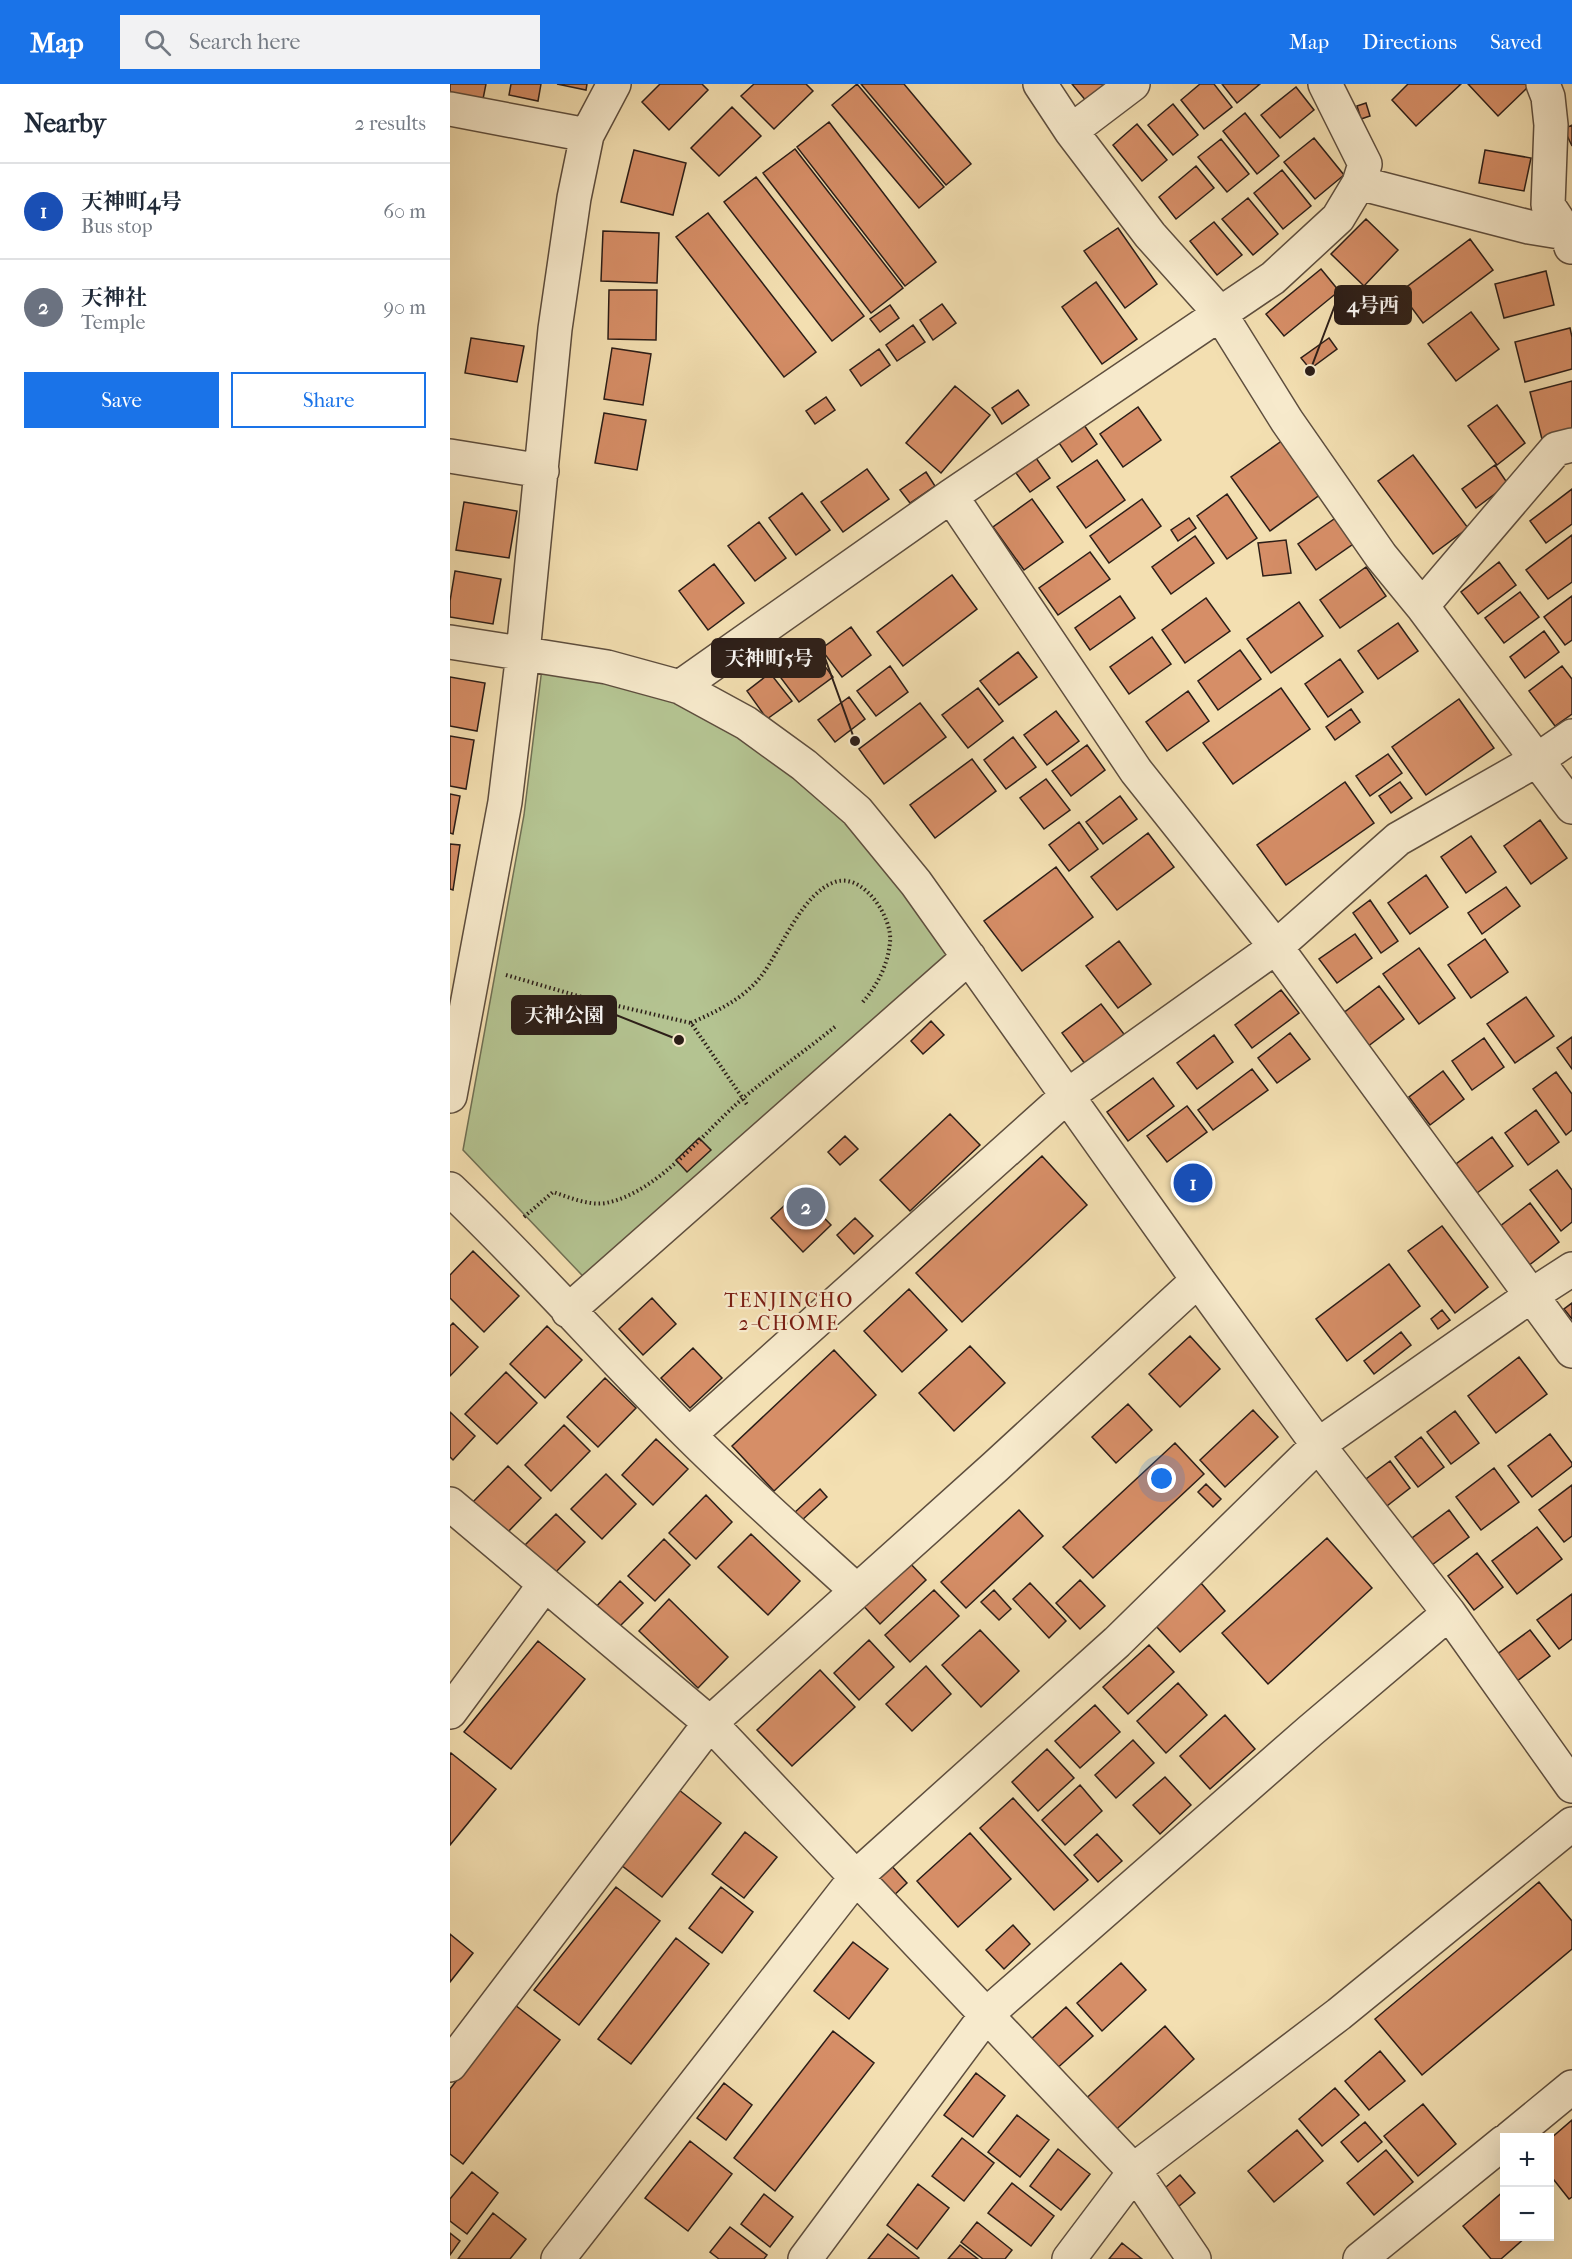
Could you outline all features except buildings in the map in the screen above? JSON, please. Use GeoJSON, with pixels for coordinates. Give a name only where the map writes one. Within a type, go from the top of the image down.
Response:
{"type":"FeatureCollection","features":[{"type":"Feature","properties":{"kind":"street"},"geometry":{"type":"LineString","coordinates":[[450,1096],[505,802],[523,653],[555,329],[574,198],[586,135],[614,84]]}},
{"type":"Feature","properties":{"kind":"street"},"geometry":{"type":"LineString","coordinates":[[1040,84],[1071,131],[1149,235],[1219,312],[1287,421],[1381,556],[1422,606],[1572,807]]}},
{"type":"Feature","properties":{"kind":"street"},"geometry":{"type":"LineString","coordinates":[[1071,131],[1133,84]]}},
{"type":"Feature","properties":{"kind":"street"},"geometry":{"type":"LineString","coordinates":[[680,687],[951,496],[1219,312],[1273,278],[1338,218],[1359,183],[1365,164],[1324,84]]}},
{"type":"Feature","properties":{"kind":"street"},"geometry":{"type":"LineString","coordinates":[[1543,84],[1548,97],[1551,125],[1548,205],[1570,240]]}},
{"type":"Feature","properties":{"kind":"street"},"geometry":{"type":"LineString","coordinates":[[450,109],[586,135]]}},
{"type":"Feature","properties":{"kind":"street"},"geometry":{"type":"LineString","coordinates":[[1359,183],[1529,227],[1570,240]]}},
{"type":"Feature","properties":{"kind":"street"},"geometry":{"type":"LineString","coordinates":[[1422,606],[1556,449],[1572,446]]}},
{"type":"Feature","properties":{"kind":"street"},"geometry":{"type":"LineString","coordinates":[[450,456],[542,471]]}},
{"type":"Feature","properties":{"kind":"street"},"geometry":{"type":"LineString","coordinates":[[951,496],[1136,771],[1276,947],[1572,1351]]}},
{"type":"Feature","properties":{"kind":"street"},"geometry":{"type":"LineString","coordinates":[[450,642],[607,667],[680,687],[746,723],[804,765],[857,811],[916,883],[1198,1280],[1318,1445],[1449,1613],[1572,1786]]}},
{"type":"Feature","properties":{"kind":"street"},"geometry":{"type":"LineString","coordinates":[[689,1435],[1067,1096],[1276,947],[1398,839],[1537,760],[1572,736]]}},
{"type":"Feature","properties":{"kind":"street"},"geometry":{"type":"LineString","coordinates":[[568,1311],[969,957]]}},
{"type":"Feature","properties":{"kind":"street"},"geometry":{"type":"LineString","coordinates":[[450,1189],[501,1237],[568,1311],[689,1435],[857,1591]]}},
{"type":"Feature","properties":{"kind":"street"},"geometry":{"type":"LineString","coordinates":[[558,2259],[857,1876],[1117,1642],[1318,1445],[1572,1269]]}},
{"type":"Feature","properties":{"kind":"street"},"geometry":{"type":"LineString","coordinates":[[450,2065],[710,1723],[1198,1280]]}},
{"type":"Feature","properties":{"kind":"street"},"geometry":{"type":"LineString","coordinates":[[450,1504],[710,1723],[1135,2172],[1194,2259]]}},
{"type":"Feature","properties":{"kind":"street"},"geometry":{"type":"LineString","coordinates":[[450,1712],[545,1584]]}},
{"type":"Feature","properties":{"kind":"street"},"geometry":{"type":"LineString","coordinates":[[805,2259],[987,2014],[1449,1613]]}},
{"type":"Feature","properties":{"kind":"street"},"geometry":{"type":"LineString","coordinates":[[1069,2259],[1139,2166],[1339,2014],[1572,1824]]}},
{"type":"Feature","properties":{"kind":"street"},"geometry":{"type":"LineString","coordinates":[[1516,2133],[1572,2088]]}},
{"type":"Feature","properties":{"kind":"street"},"geometry":{"type":"LineString","coordinates":[[1360,2259],[1500,2145]]}},
{"type":"Feature","properties":{"kind":"path"},"geometry":{"type":"LineString","coordinates":[[474,966],[592,1000],[691,1023],[723,1008],[744,994],[762,975],[802,912],[817,894],[836,881],[855,884],[870,894],[886,916],[891,939],[887,960],[877,984],[856,1009]]}},
{"type":"Feature","properties":{"kind":"path"},"geometry":{"type":"LineString","coordinates":[[691,1023],[742,1100],[772,1131]]}},
{"type":"Feature","properties":{"kind":"path"},"geometry":{"type":"LineString","coordinates":[[501,1237],[553,1192],[580,1201],[604,1204],[630,1195],[669,1168],[742,1100],[840,1023]]}},
{"type":"Feature","properties":{"kind":"green space"},"geometry":{"type":"Polygon","coordinates":[[[542,668],[609,679],[693,706],[747,736],[856,830],[963,959],[598,1292],[463,1150],[524,815],[542,668]]]}},
{"type":"Feature","properties":{"kind":"place","name":"4号西"},"geometry":{"type":"Point","coordinates":[1310,371]}},
{"type":"Feature","properties":{"kind":"place","name":"天神町5号"},"geometry":{"type":"Point","coordinates":[855,741]}},
{"type":"Feature","properties":{"kind":"place","name":"天神公園"},"geometry":{"type":"Point","coordinates":[679,1040]}},
{"type":"Feature","properties":{"kind":"place","name":"天神町4号"},"geometry":{"type":"Point","coordinates":[1193,1183]}},
{"type":"Feature","properties":{"kind":"place","name":"天神社"},"geometry":{"type":"Point","coordinates":[806,1207]}},
{"type":"Feature","properties":{"kind":"district","name":"TENJINCHO 2-CHOME"},"geometry":{"type":"Point","coordinates":[789,1312]}}]}
